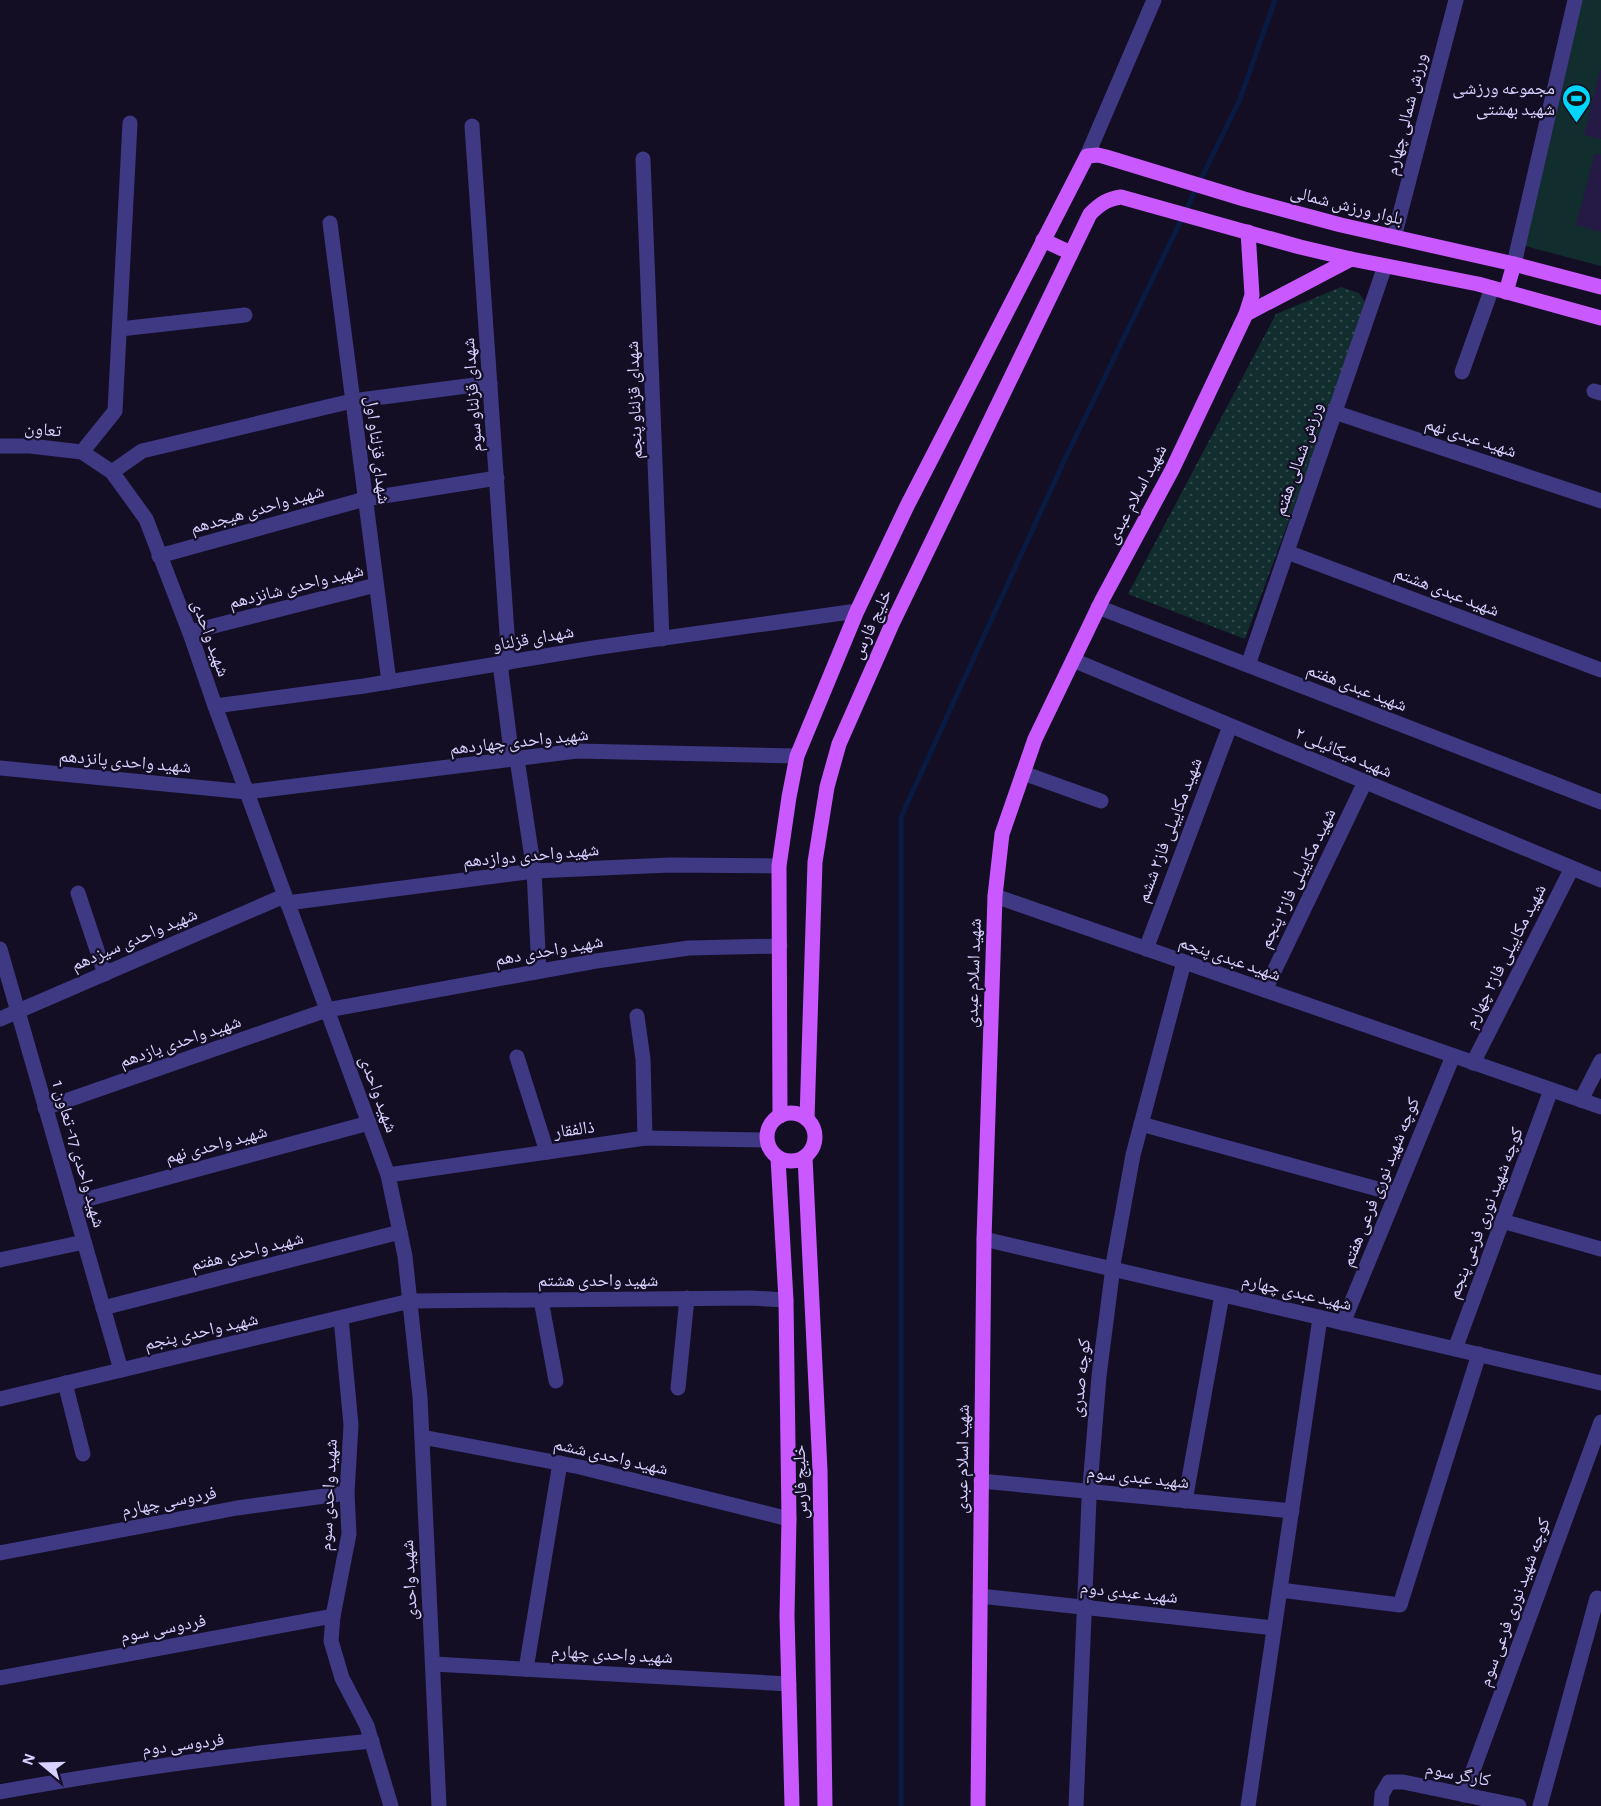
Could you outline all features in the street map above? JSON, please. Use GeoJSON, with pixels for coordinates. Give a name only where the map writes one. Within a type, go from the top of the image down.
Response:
{"type":"FeatureCollection","features":[{"type":"Feature","properties":{"kind":"main road","name":"بلوار ورزش شمالی"},"geometry":{"type":"LineString","coordinates":[[1087,156],[1098,154],[1244,199],[1341,225],[1514,264],[1601,287]]}},
{"type":"Feature","properties":{"kind":"main road"},"geometry":{"type":"LineString","coordinates":[[780,1116],[779,866],[797,756],[857,611],[907,506],[1087,156]]}},
{"type":"Feature","properties":{"kind":"main road","name":"خلیج فارس"},"geometry":{"type":"LineString","coordinates":[[807,1119],[815,862],[827,787],[839,744],[888,634],[1090,214],[1109,199],[1121,197],[1246,232]]}},
{"type":"Feature","properties":{"kind":"main road"},"geometry":{"type":"LineString","coordinates":[[1246,232],[1351,260],[1499,290],[1601,318]]}},
{"type":"Feature","properties":{"kind":"main road","name":"شهید اسلام عبدی"},"geometry":{"type":"LineString","coordinates":[[978,1806],[984,1239],[995,896],[1002,834],[1035,739],[1098,607],[1172,470],[1246,314],[1252,295],[1246,232]]}},
{"type":"Feature","properties":{"kind":"main road"},"geometry":{"type":"LineString","coordinates":[[1043,240],[1071,253]]}},
{"type":"Feature","properties":{"kind":"main road"},"geometry":{"type":"LineString","coordinates":[[1246,314],[1351,260]]}},
{"type":"Feature","properties":{"kind":"main road"},"geometry":{"type":"LineString","coordinates":[[1499,290],[1514,264]]}},
{"type":"Feature","properties":{"kind":"main road"},"geometry":{"type":"LineString","coordinates":[[794,1113],[807,1119],[812,1125],[815,1138],[814,1146],[806,1157],[792,1162],[778,1158],[769,1147],[767,1140],[770,1126],[780,1116],[794,1113]]}},
{"type":"Feature","properties":{"kind":"main road","name":"خلیج فارس"},"geometry":{"type":"LineString","coordinates":[[806,1157],[820,1470],[825,1806]]}},
{"type":"Feature","properties":{"kind":"main road","name":"خلیج فارس"},"geometry":{"type":"LineString","coordinates":[[778,1158],[786,1300],[792,1806]]}},
{"type":"Feature","properties":{"kind":"street"},"geometry":{"type":"LineString","coordinates":[[1087,156],[1154,0]]}},
{"type":"Feature","properties":{"kind":"street","name":"ورزش شمالی چهارم"},"geometry":{"type":"LineString","coordinates":[[1394,237],[1456,0]]}},
{"type":"Feature","properties":{"kind":"street"},"geometry":{"type":"LineString","coordinates":[[1514,264],[1575,0]]}},
{"type":"Feature","properties":{"kind":"street"},"geometry":{"type":"LineString","coordinates":[[82,452],[115,411],[130,123]]}},
{"type":"Feature","properties":{"kind":"street","name":"شهدای قزلناو سوم"},"geometry":{"type":"LineString","coordinates":[[472,126],[497,478],[504,662],[514,759],[534,871],[539,971]]}},
{"type":"Feature","properties":{"kind":"street","name":"شهدای قزلناو پنجم"},"geometry":{"type":"LineString","coordinates":[[643,159],[662,639]]}},
{"type":"Feature","properties":{"kind":"street","name":"شهدای قزلناو اول"},"geometry":{"type":"LineString","coordinates":[[330,223],[388,682]]}},
{"type":"Feature","properties":{"kind":"street","name":"ورزش شمالی هفتم"},"geometry":{"type":"LineString","coordinates":[[1248,665],[1385,266]]}},
{"type":"Feature","properties":{"kind":"street"},"geometry":{"type":"LineString","coordinates":[[1462,372],[1499,290]]}},
{"type":"Feature","properties":{"kind":"street"},"geometry":{"type":"LineString","coordinates":[[120,328],[245,315]]}},
{"type":"Feature","properties":{"kind":"street"},"geometry":{"type":"LineString","coordinates":[[112,472],[142,451],[352,400],[490,383]]}},
{"type":"Feature","properties":{"kind":"street","name":"شهید عبدی نهم"},"geometry":{"type":"LineString","coordinates":[[1334,412],[1599,500]]}},
{"type":"Feature","properties":{"kind":"street","name":"تعاون"},"geometry":{"type":"LineString","coordinates":[[0,446],[30,446],[82,452]]}},
{"type":"Feature","properties":{"kind":"street","name":"شهید واحدی"},"geometry":{"type":"LineString","coordinates":[[82,452],[112,472],[146,519],[190,632],[215,706],[388,1175],[405,1256],[420,1397],[439,1806]]}},
{"type":"Feature","properties":{"kind":"street","name":"شهید واحدی هیجدهم"},"geometry":{"type":"LineString","coordinates":[[159,556],[365,499],[497,478]]}},
{"type":"Feature","properties":{"kind":"street","name":"شهید عبدی هشتم"},"geometry":{"type":"LineString","coordinates":[[1287,552],[1597,668]]}},
{"type":"Feature","properties":{"kind":"street","name":"شهید واحدی شانزدهم"},"geometry":{"type":"LineString","coordinates":[[190,632],[376,585]]}},
{"type":"Feature","properties":{"kind":"street","name":"شهید عبدی هفتم"},"geometry":{"type":"LineString","coordinates":[[1098,607],[1601,802]]}},
{"type":"Feature","properties":{"kind":"street","name":"شهدای قزلناو"},"geometry":{"type":"LineString","coordinates":[[215,706],[388,682],[593,648],[857,611]]}},
{"type":"Feature","properties":{"kind":"street","name":"شهید میکائیلی ۲"},"geometry":{"type":"LineString","coordinates":[[1073,660],[1601,880]]}},
{"type":"Feature","properties":{"kind":"street","name":"شهید مکاییلی فاز۲ ششم"},"geometry":{"type":"LineString","coordinates":[[1146,949],[1230,726]]}},
{"type":"Feature","properties":{"kind":"street","name":"شهید واحدی چهاردهم"},"geometry":{"type":"LineString","coordinates":[[247,792],[577,751],[797,756]]}},
{"type":"Feature","properties":{"kind":"street","name":"شهید واحدی پانزدهم"},"geometry":{"type":"LineString","coordinates":[[0,768],[247,792]]}},
{"type":"Feature","properties":{"kind":"street"},"geometry":{"type":"LineString","coordinates":[[1023,773],[1101,801]]}},
{"type":"Feature","properties":{"kind":"street","name":"شهید مکاییلی فاز۲ پنجم"},"geometry":{"type":"LineString","coordinates":[[1265,990],[1365,782]]}},
{"type":"Feature","properties":{"kind":"street","name":"شهید واحدی دوازدهم"},"geometry":{"type":"LineString","coordinates":[[286,899],[534,871],[670,865],[779,866]]}},
{"type":"Feature","properties":{"kind":"street","name":"شهید مکاییلی فاز۲ چهارم"},"geometry":{"type":"LineString","coordinates":[[1473,1063],[1572,868]]}},
{"type":"Feature","properties":{"kind":"street"},"geometry":{"type":"LineString","coordinates":[[78,893],[105,974]]}},
{"type":"Feature","properties":{"kind":"street","name":"شهید عبدی پنجم"},"geometry":{"type":"LineString","coordinates":[[995,896],[1601,1107]]}},
{"type":"Feature","properties":{"kind":"street","name":"شهید واحدی سیزدهم"},"geometry":{"type":"LineString","coordinates":[[0,1019],[286,899]]}},
{"type":"Feature","properties":{"kind":"street","name":"شهید واحدی دهم"},"geometry":{"type":"LineString","coordinates":[[327,1011],[596,961],[689,948],[780,946]]}},
{"type":"Feature","properties":{"kind":"street","name":"شهید واحدی 17- تعاون 1"},"geometry":{"type":"LineString","coordinates":[[0,949],[121,1370]]}},
{"type":"Feature","properties":{"kind":"street","name":"کوچه صدری"},"geometry":{"type":"LineString","coordinates":[[1076,1806],[1090,1492],[1099,1376],[1113,1269],[1133,1155],[1184,962]]}},
{"type":"Feature","properties":{"kind":"street","name":"شهید واحدی یازدهم"},"geometry":{"type":"LineString","coordinates":[[45,1108],[327,1011]]}},
{"type":"Feature","properties":{"kind":"street"},"geometry":{"type":"LineString","coordinates":[[637,1016],[643,1059],[645,1138]]}},
{"type":"Feature","properties":{"kind":"street","name":"کوچه شهید نوری فرعی هفتم"},"geometry":{"type":"LineString","coordinates":[[1343,1323],[1453,1056]]}},
{"type":"Feature","properties":{"kind":"street"},"geometry":{"type":"LineString","coordinates":[[516,1057],[547,1152]]}},
{"type":"Feature","properties":{"kind":"street"},"geometry":{"type":"LineString","coordinates":[[1581,1100],[1601,1061]]}},
{"type":"Feature","properties":{"kind":"street","name":"کوچه شهید نوری فرعی پنجم"},"geometry":{"type":"LineString","coordinates":[[1455,1349],[1551,1090]]}},
{"type":"Feature","properties":{"kind":"street","name":"شهید واحدی نهم"},"geometry":{"type":"LineString","coordinates":[[73,1203],[369,1123]]}},
{"type":"Feature","properties":{"kind":"street"},"geometry":{"type":"LineString","coordinates":[[1141,1124],[1396,1194]]}},
{"type":"Feature","properties":{"kind":"street","name":"ذالفقار"},"geometry":{"type":"LineString","coordinates":[[388,1175],[645,1138],[767,1140]]}},
{"type":"Feature","properties":{"kind":"street"},"geometry":{"type":"LineString","coordinates":[[1502,1221],[1601,1249]]}},
{"type":"Feature","properties":{"kind":"street","name":"شهید واحدی هفتم"},"geometry":{"type":"LineString","coordinates":[[104,1308],[400,1232]]}},
{"type":"Feature","properties":{"kind":"street","name":"شهید عبدی چهارم"},"geometry":{"type":"LineString","coordinates":[[984,1239],[1601,1383]]}},
{"type":"Feature","properties":{"kind":"street"},"geometry":{"type":"LineString","coordinates":[[0,1260],[84,1242]]}},
{"type":"Feature","properties":{"kind":"street"},"geometry":{"type":"LineString","coordinates":[[1185,1501],[1222,1294]]}},
{"type":"Feature","properties":{"kind":"street"},"geometry":{"type":"LineString","coordinates":[[678,1388],[687,1298]]}},
{"type":"Feature","properties":{"kind":"street","name":"شهید واحدی هشتم"},"geometry":{"type":"LineString","coordinates":[[410,1301],[687,1298],[786,1300]]}},
{"type":"Feature","properties":{"kind":"street"},"geometry":{"type":"LineString","coordinates":[[541,1300],[556,1381]]}},
{"type":"Feature","properties":{"kind":"street","name":"شهید واحدی پنجم"},"geometry":{"type":"LineString","coordinates":[[0,1399],[410,1301]]}},
{"type":"Feature","properties":{"kind":"street","name":"شهید واحدی سوم"},"geometry":{"type":"LineString","coordinates":[[340,1318],[351,1425],[347,1493],[349,1534],[333,1616],[331,1641],[342,1678],[367,1726],[391,1806]]}},
{"type":"Feature","properties":{"kind":"street"},"geometry":{"type":"LineString","coordinates":[[1248,1806],[1320,1318]]}},
{"type":"Feature","properties":{"kind":"street"},"geometry":{"type":"LineString","coordinates":[[1280,1590],[1400,1605],[1479,1354]]}},
{"type":"Feature","properties":{"kind":"street"},"geometry":{"type":"LineString","coordinates":[[65,1383],[83,1454]]}},
{"type":"Feature","properties":{"kind":"street","name":"کوچه شهید نوری فرعی سوم"},"geometry":{"type":"LineString","coordinates":[[1464,1795],[1601,1422]]}},
{"type":"Feature","properties":{"kind":"street","name":"شهید واحدی ششم"},"geometry":{"type":"LineString","coordinates":[[422,1437],[560,1463],[789,1519]]}},
{"type":"Feature","properties":{"kind":"street"},"geometry":{"type":"LineString","coordinates":[[526,1669],[560,1463]]}},
{"type":"Feature","properties":{"kind":"street","name":"شهید عبدی سوم"},"geometry":{"type":"LineString","coordinates":[[981,1481],[1292,1511]]}},
{"type":"Feature","properties":{"kind":"street","name":"فردوسی چهارم"},"geometry":{"type":"LineString","coordinates":[[0,1553],[237,1508],[347,1493]]}},
{"type":"Feature","properties":{"kind":"street","name":"شهید عبدی دوم"},"geometry":{"type":"LineString","coordinates":[[980,1596],[1274,1628]]}},
{"type":"Feature","properties":{"kind":"street"},"geometry":{"type":"LineString","coordinates":[[1540,1806],[1597,1598]]}},
{"type":"Feature","properties":{"kind":"street","name":"فردوسی سوم"},"geometry":{"type":"LineString","coordinates":[[0,1678],[333,1616]]}},
{"type":"Feature","properties":{"kind":"street","name":"شهید واحدی چهارم"},"geometry":{"type":"LineString","coordinates":[[433,1664],[789,1684]]}},
{"type":"Feature","properties":{"kind":"street","name":"فردوسی دوم"},"geometry":{"type":"LineString","coordinates":[[0,1792],[105,1773],[296,1748],[372,1741]]}},
{"type":"Feature","properties":{"kind":"street","name":"کارگر سوم"},"geometry":{"type":"LineString","coordinates":[[1381,1806],[1382,1794],[1389,1782],[1403,1782],[1519,1806]]}},
{"type":"Feature","properties":{"kind":"green space","name":"مجموعه ورزشی شهید بهشتی"},"geometry":{"type":"Polygon","coordinates":[[[1582,0],[1601,0],[1601,266],[1521,245],[1582,0]]]}},
{"type":"Feature","properties":{"kind":"green space"},"geometry":{"type":"Polygon","coordinates":[[[1341,287],[1359,293],[1368,307],[1245,639],[1128,594],[1276,314],[1341,287]]]}},
{"type":"Feature","properties":{"kind":"building"},"geometry":{"type":"Polygon","coordinates":[[[1601,70],[1601,139],[1584,135],[1601,70]]]}},
{"type":"Feature","properties":{"kind":"building"},"geometry":{"type":"Polygon","coordinates":[[[1595,153],[1601,155],[1601,232],[1576,225],[1595,153]]]}},
{"type":"Feature","properties":{"kind":"waterway"},"geometry":{"type":"LineString","coordinates":[[901,1806],[901,817],[1064,461],[1240,99],[1275,0]]}},
{"type":"Feature","properties":{"kind":"place","name":"مجموعه ورزشی شهید بهشتی"},"geometry":{"type":"Point","coordinates":[1576,124]}}]}
